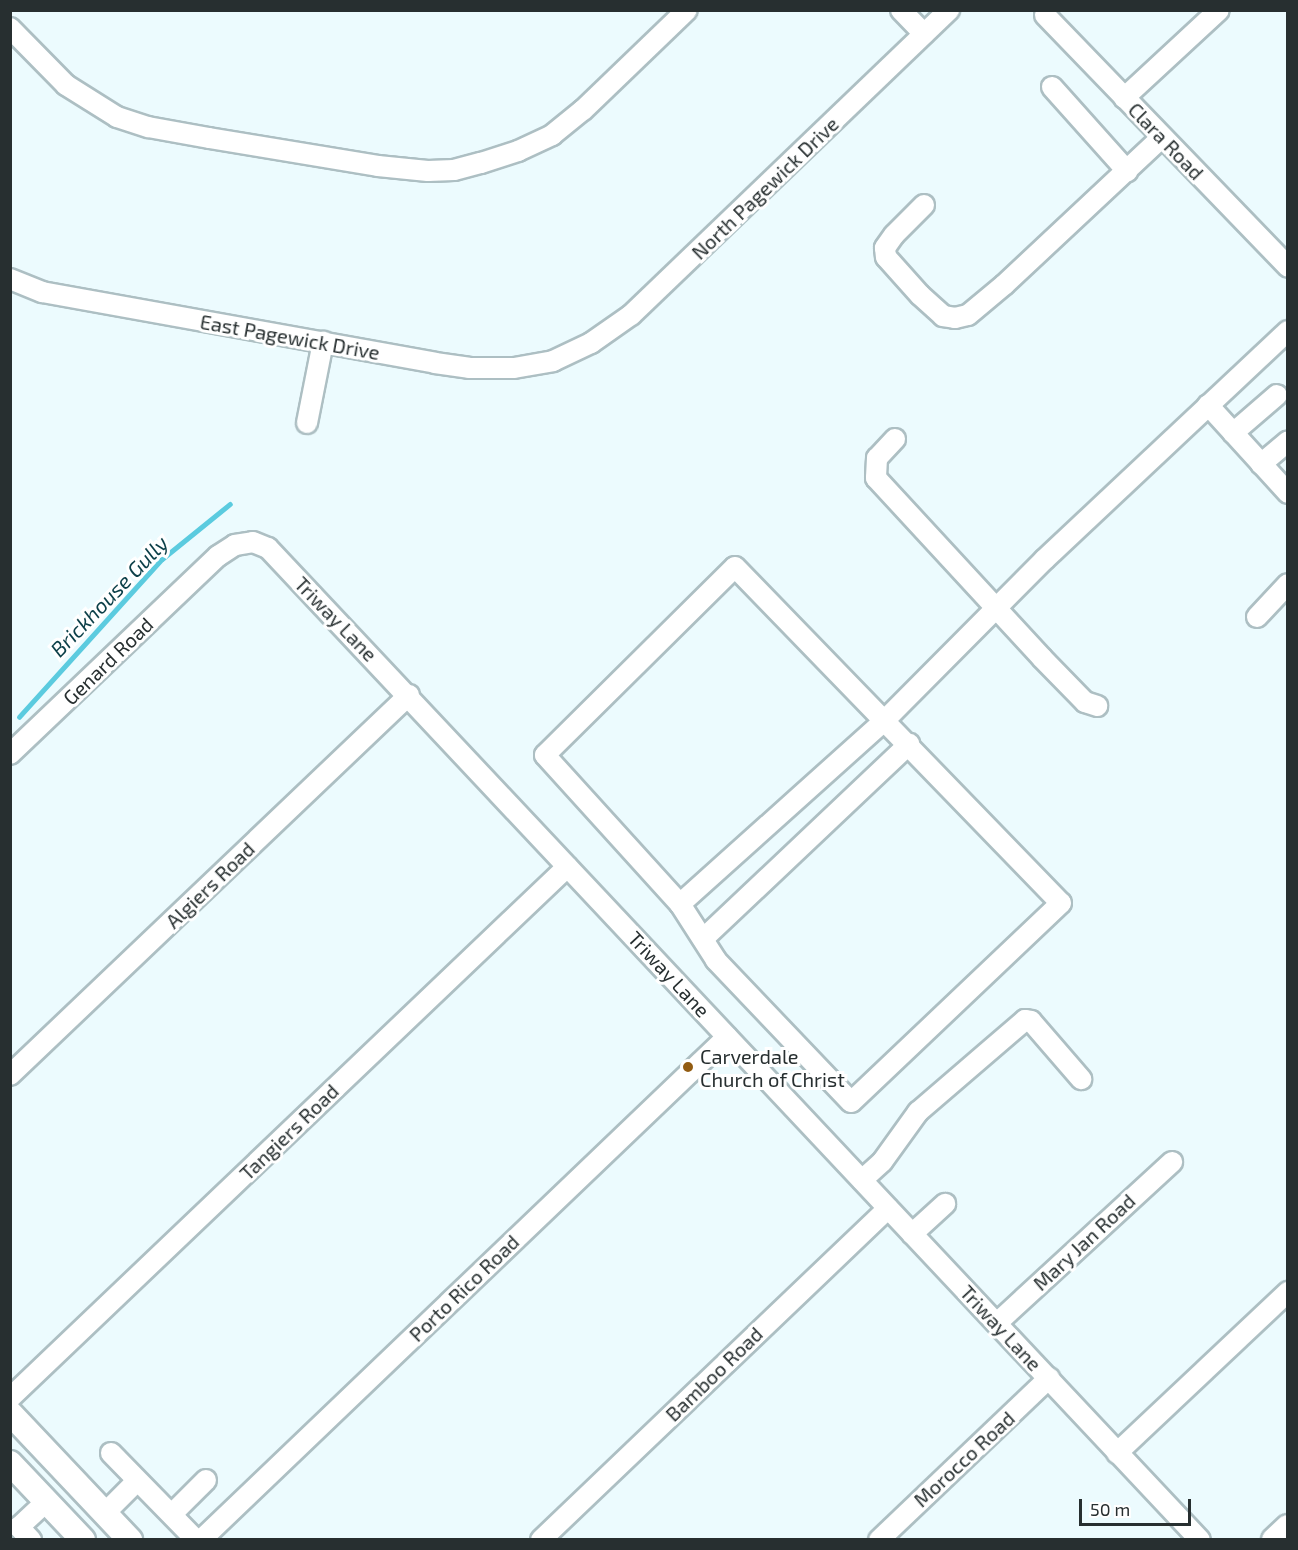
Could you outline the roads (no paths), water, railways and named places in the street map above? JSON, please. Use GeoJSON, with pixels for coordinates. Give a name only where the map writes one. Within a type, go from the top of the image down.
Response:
{"type":"FeatureCollection","features":[{"type":"Feature","properties":{"kind":"main road"},"geometry":{"type":"LineString","coordinates":[[10,1413],[130,1539]]}},
{"type":"Feature","properties":{"kind":"main road"},"geometry":{"type":"LineString","coordinates":[[10,1463],[83,1539]]}},
{"type":"Feature","properties":{"kind":"main road"},"geometry":{"type":"LineString","coordinates":[[1274,1539],[1287,1527]]}},
{"type":"Feature","properties":{"kind":"street"},"geometry":{"type":"LineString","coordinates":[[10,28],[66,85],[117,117],[148,127],[282,150],[428,171],[454,170],[518,151],[552,135],[583,110],[687,10]]}},
{"type":"Feature","properties":{"kind":"street"},"geometry":{"type":"LineString","coordinates":[[901,10],[924,34]]}},
{"type":"Feature","properties":{"kind":"street","name":"North Pagewick Drive"},"geometry":{"type":"LineString","coordinates":[[572,352],[591,343],[631,315],[949,10]]}},
{"type":"Feature","properties":{"kind":"street"},"geometry":{"type":"LineString","coordinates":[[1124,98],[1219,10]]}},
{"type":"Feature","properties":{"kind":"street","name":"Clara Road"},"geometry":{"type":"LineString","coordinates":[[1045,15],[1287,267]]}},
{"type":"Feature","properties":{"kind":"street"},"geometry":{"type":"LineString","coordinates":[[1052,87],[1127,171]]}},
{"type":"Feature","properties":{"kind":"street"},"geometry":{"type":"LineString","coordinates":[[924,205],[894,235],[885,248],[886,257],[920,295],[944,316],[955,318],[968,315],[1004,285],[1162,138]]}},
{"type":"Feature","properties":{"kind":"street","name":"East Pagewick Drive"},"geometry":{"type":"LineString","coordinates":[[10,279],[42,292],[469,368],[513,368],[553,361],[572,352]]}},
{"type":"Feature","properties":{"kind":"street"},"geometry":{"type":"LineString","coordinates":[[681,904],[885,720],[995,609],[1287,331]]}},
{"type":"Feature","properties":{"kind":"street"},"geometry":{"type":"LineString","coordinates":[[307,423],[323,342]]}},
{"type":"Feature","properties":{"kind":"street"},"geometry":{"type":"LineString","coordinates":[[1233,433],[1277,395]]}},
{"type":"Feature","properties":{"kind":"street"},"geometry":{"type":"LineString","coordinates":[[1208,405],[1287,493]]}},
{"type":"Feature","properties":{"kind":"street"},"geometry":{"type":"LineString","coordinates":[[895,439],[877,458],[876,478],[995,609],[1085,702],[1097,706]]}},
{"type":"Feature","properties":{"kind":"street"},"geometry":{"type":"LineString","coordinates":[[1261,464],[1287,441]]}},
{"type":"Feature","properties":{"kind":"street","name":"Triway Lane"},"geometry":{"type":"LineString","coordinates":[[205,568],[235,545],[253,542],[268,548],[1200,1539]]}},
{"type":"Feature","properties":{"kind":"street"},"geometry":{"type":"LineString","coordinates":[[735,567],[885,720],[1061,903],[851,1102],[716,960],[681,904],[544,755],[735,567]]}},
{"type":"Feature","properties":{"kind":"street","name":"Genard Road"},"geometry":{"type":"LineString","coordinates":[[14,743],[205,568]]}},
{"type":"Feature","properties":{"kind":"street"},"geometry":{"type":"LineString","coordinates":[[1257,616],[1287,584]]}},
{"type":"Feature","properties":{"kind":"street","name":"Algiers Road"},"geometry":{"type":"LineString","coordinates":[[10,1075],[409,696]]}},
{"type":"Feature","properties":{"kind":"street"},"geometry":{"type":"LineString","coordinates":[[703,939],[909,744]]}},
{"type":"Feature","properties":{"kind":"street","name":"Tangiers Road"},"geometry":{"type":"LineString","coordinates":[[10,1398],[567,867]]}},
{"type":"Feature","properties":{"kind":"street"},"geometry":{"type":"LineString","coordinates":[[861,1180],[882,1162],[918,1112],[1025,1020],[1031,1021],[1081,1079]]}},
{"type":"Feature","properties":{"kind":"street","name":"Porto Rico Road"},"geometry":{"type":"LineString","coordinates":[[201,1539],[728,1037]]}},
{"type":"Feature","properties":{"kind":"street","name":"Mary Jan Road"},"geometry":{"type":"LineString","coordinates":[[997,1323],[1172,1162]]}},
{"type":"Feature","properties":{"kind":"street"},"geometry":{"type":"LineString","coordinates":[[912,1234],[945,1204]]}},
{"type":"Feature","properties":{"kind":"street","name":"Bamboo Road"},"geometry":{"type":"LineString","coordinates":[[541,1539],[888,1208]]}},
{"type":"Feature","properties":{"kind":"street"},"geometry":{"type":"LineString","coordinates":[[1118,1453],[1287,1292]]}},
{"type":"Feature","properties":{"kind":"street","name":"Morocco Road"},"geometry":{"type":"LineString","coordinates":[[879,1539],[1049,1378]]}},
{"type":"Feature","properties":{"kind":"street"},"geometry":{"type":"LineString","coordinates":[[111,1453],[196,1539]]}},
{"type":"Feature","properties":{"kind":"street"},"geometry":{"type":"LineString","coordinates":[[172,1514],[206,1480]]}},
{"type":"Feature","properties":{"kind":"street"},"geometry":{"type":"LineString","coordinates":[[105,1513],[137,1481]]}},
{"type":"Feature","properties":{"kind":"street"},"geometry":{"type":"LineString","coordinates":[[20,1528],[47,1502]]}},
{"type":"Feature","properties":{"kind":"waterway","name":"Brickhouse Gully"},"geometry":{"type":"LineString","coordinates":[[19,717],[162,559],[230,504]]}},
{"type":"Feature","properties":{"kind":"place","name":"Carverdale Church of Christ"},"geometry":{"type":"Point","coordinates":[688,1067]}}]}
